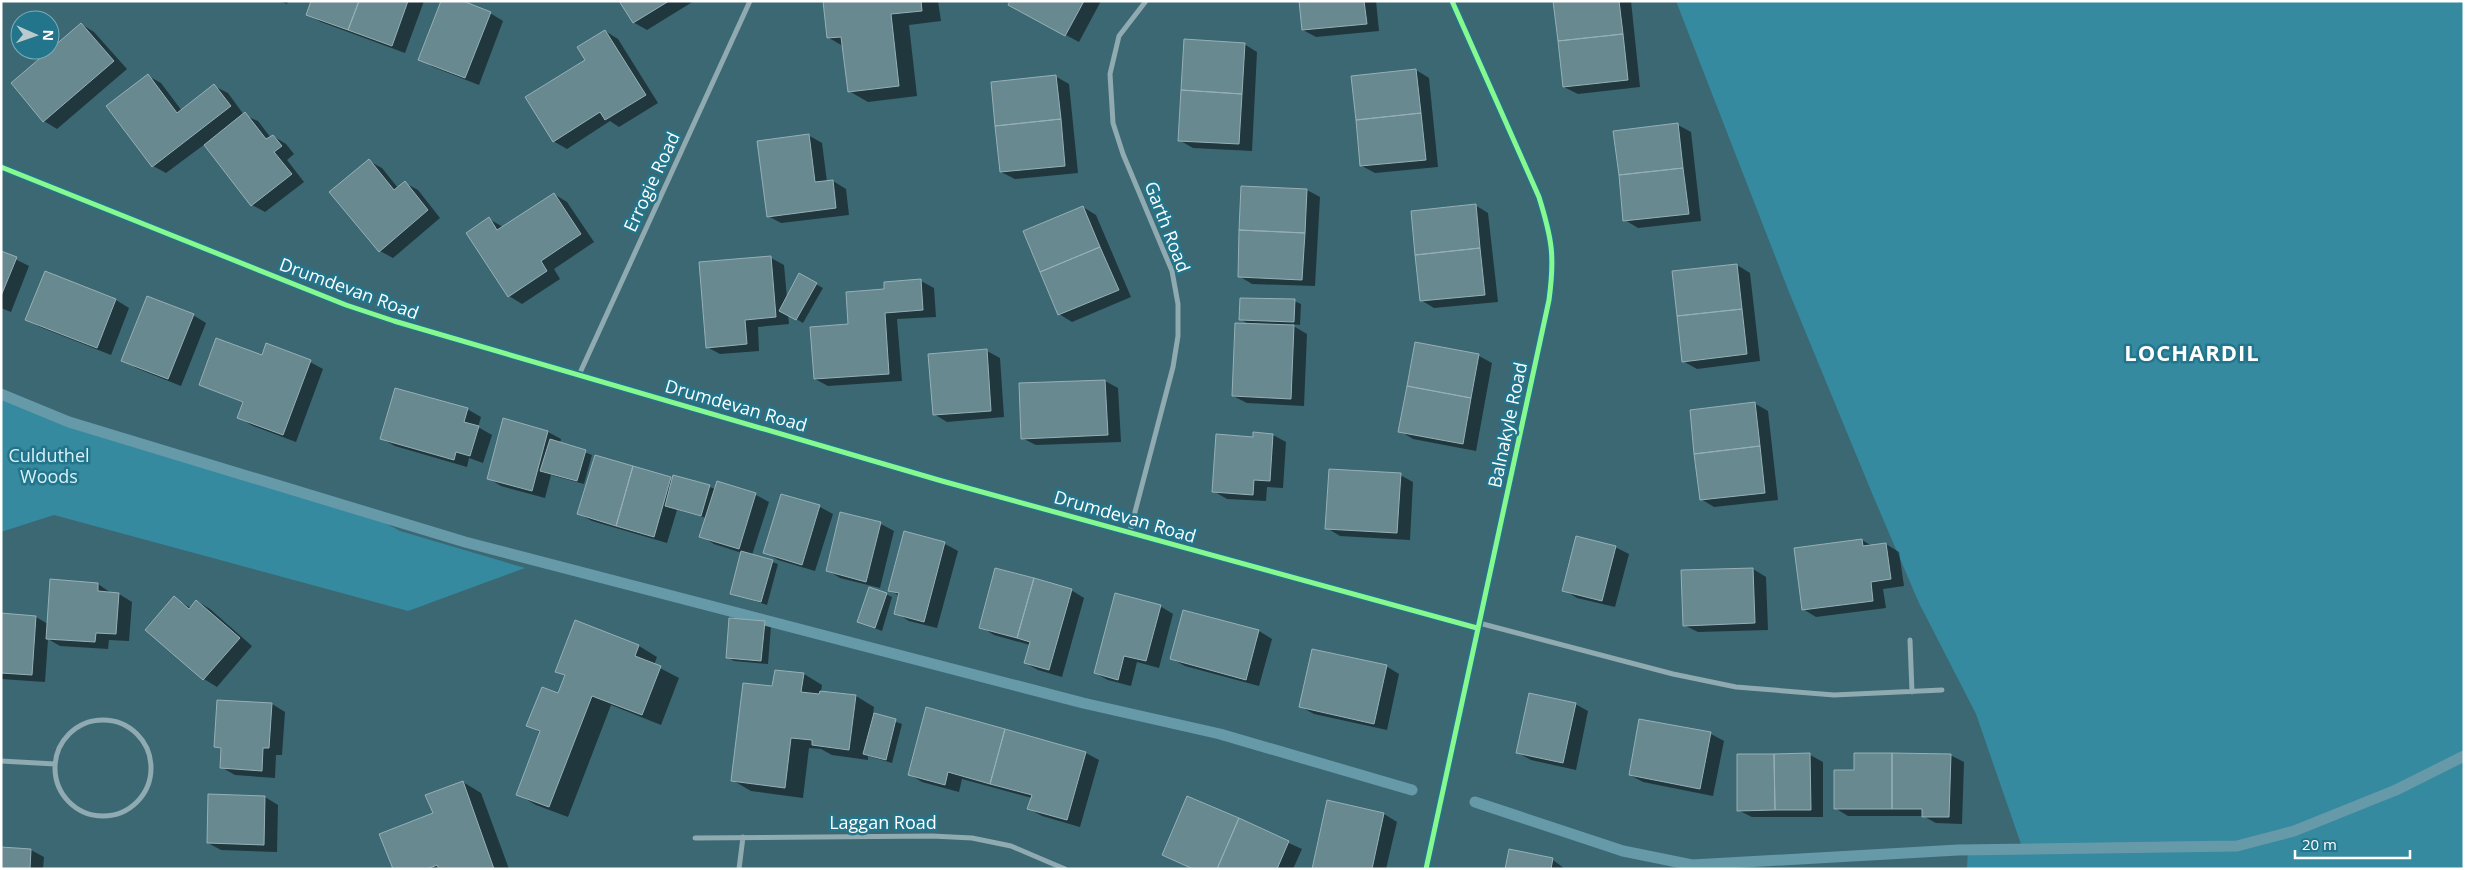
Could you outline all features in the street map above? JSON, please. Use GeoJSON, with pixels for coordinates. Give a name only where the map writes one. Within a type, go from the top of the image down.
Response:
{"type":"FeatureCollection","features":[{"type":"Feature","properties":{"kind":"street","name":"Errogie Road"},"geometry":{"type":"LineString","coordinates":[[579,375],[750,1]]}},
{"type":"Feature","properties":{"kind":"street","name":"Garth Road"},"geometry":{"type":"LineString","coordinates":[[1130,531],[1173,367],[1178,336],[1178,304],[1172,271],[1123,154],[1113,123],[1110,74],[1119,36],[1146,1]]}},
{"type":"Feature","properties":{"kind":"street","name":"Balnakyle Road"},"geometry":{"type":"LineString","coordinates":[[1426,869],[1545,319],[1554,266],[1550,232],[1539,197],[1452,1]]}},
{"type":"Feature","properties":{"kind":"street","name":"Drumdevan Road"},"geometry":{"type":"LineString","coordinates":[[1,167],[346,305],[942,481],[1130,531],[1274,574],[1478,625]]}},
{"type":"Feature","properties":{"kind":"street"},"geometry":{"type":"LineString","coordinates":[[1478,625],[1673,674],[1736,687],[1834,695],[1942,690]]}},
{"type":"Feature","properties":{"kind":"street"},"geometry":{"type":"LineString","coordinates":[[1910,640],[1912,692]]}},
{"type":"Feature","properties":{"kind":"street"},"geometry":{"type":"LineString","coordinates":[[99,720],[116,721],[131,728],[143,740],[150,755],[152,772],[141,800],[129,809],[115,815],[100,816],[85,813],[67,799],[56,779],[55,764],[59,748],[69,734],[83,724],[99,720]]}},
{"type":"Feature","properties":{"kind":"street"},"geometry":{"type":"LineString","coordinates":[[1,761],[55,764]]}},
{"type":"Feature","properties":{"kind":"street","name":"Laggan Road"},"geometry":{"type":"LineString","coordinates":[[695,838],[932,836],[972,838],[1011,846],[1065,869]]}},
{"type":"Feature","properties":{"kind":"street"},"geometry":{"type":"LineString","coordinates":[[739,869],[743,838]]}},
{"type":"Feature","properties":{"kind":"green space"},"geometry":{"type":"Polygon","coordinates":[[[1676,1],[2464,1],[2464,869],[1967,869],[1968,845],[2021,844],[1976,714],[1919,603],[1874,498],[1789,292],[1676,1]]]}},
{"type":"Feature","properties":{"kind":"green space","name":"Culduthel Woods"},"geometry":{"type":"Polygon","coordinates":[[[1,394],[69,422],[361,510],[400,531],[525,568],[408,611],[54,515],[1,532],[1,394]]]}},
{"type":"Feature","properties":{"kind":"building"},"geometry":{"type":"Polygon","coordinates":[[[311,1],[359,1],[348,30],[306,15],[311,1]]]}},
{"type":"Feature","properties":{"kind":"building"},"geometry":{"type":"Polygon","coordinates":[[[359,1],[408,1],[392,46],[348,30],[359,1]]]}},
{"type":"Feature","properties":{"kind":"building"},"geometry":{"type":"Polygon","coordinates":[[[441,1],[463,1],[491,12],[465,78],[418,60],[441,1]]]}},
{"type":"Feature","properties":{"kind":"building"},"geometry":{"type":"Polygon","coordinates":[[[619,1],[669,1],[633,23],[619,1]]]}},
{"type":"Feature","properties":{"kind":"building"},"geometry":{"type":"Polygon","coordinates":[[[823,1],[921,1],[922,11],[891,14],[899,86],[848,92],[841,37],[827,38],[823,1]]]}},
{"type":"Feature","properties":{"kind":"building"},"geometry":{"type":"Polygon","coordinates":[[[1010,1],[1084,1],[1065,36],[1008,5],[1010,1]]]}},
{"type":"Feature","properties":{"kind":"building"},"geometry":{"type":"Polygon","coordinates":[[[1299,1],[1364,1],[1367,24],[1302,30],[1299,1]]]}},
{"type":"Feature","properties":{"kind":"building"},"geometry":{"type":"Polygon","coordinates":[[[1553,1],[1619,1],[1623,34],[1558,41],[1553,1]]]}},
{"type":"Feature","properties":{"kind":"building"},"geometry":{"type":"Polygon","coordinates":[[[81,23],[114,61],[43,122],[11,83],[38,60],[60,60],[60,41],[81,23]]]}},
{"type":"Feature","properties":{"kind":"building"},"geometry":{"type":"Polygon","coordinates":[[[605,30],[646,95],[605,120],[600,112],[553,142],[525,97],[585,60],[577,47],[605,30]]]}},
{"type":"Feature","properties":{"kind":"building"},"geometry":{"type":"Polygon","coordinates":[[[1623,34],[1628,80],[1563,87],[1558,41],[1623,34]]]}},
{"type":"Feature","properties":{"kind":"building"},"geometry":{"type":"Polygon","coordinates":[[[1184,39],[1245,43],[1242,94],[1181,90],[1184,39]]]}},
{"type":"Feature","properties":{"kind":"building"},"geometry":{"type":"Polygon","coordinates":[[[1416,69],[1421,113],[1356,120],[1351,76],[1416,69]]]}},
{"type":"Feature","properties":{"kind":"building"},"geometry":{"type":"Polygon","coordinates":[[[148,74],[177,113],[214,84],[231,106],[152,167],[106,106],[148,74]]]}},
{"type":"Feature","properties":{"kind":"building"},"geometry":{"type":"Polygon","coordinates":[[[1056,75],[1061,119],[995,126],[991,82],[1056,75]]]}},
{"type":"Feature","properties":{"kind":"building"},"geometry":{"type":"Polygon","coordinates":[[[1181,90],[1242,94],[1239,144],[1178,141],[1181,90]]]}},
{"type":"Feature","properties":{"kind":"building"},"geometry":{"type":"Polygon","coordinates":[[[245,112],[266,139],[273,135],[282,146],[274,152],[292,174],[251,206],[204,145],[245,112]]]}},
{"type":"Feature","properties":{"kind":"building"},"geometry":{"type":"Polygon","coordinates":[[[1421,113],[1426,160],[1360,166],[1356,120],[1421,113]]]}},
{"type":"Feature","properties":{"kind":"building"},"geometry":{"type":"Polygon","coordinates":[[[1061,119],[1065,166],[1000,172],[995,126],[1061,119]]]}},
{"type":"Feature","properties":{"kind":"building"},"geometry":{"type":"Polygon","coordinates":[[[1678,123],[1683,168],[1619,175],[1613,131],[1678,123]]]}},
{"type":"Feature","properties":{"kind":"building"},"geometry":{"type":"Polygon","coordinates":[[[809,134],[815,182],[833,180],[836,208],[767,217],[757,141],[809,134]]]}},
{"type":"Feature","properties":{"kind":"building"},"geometry":{"type":"Polygon","coordinates":[[[369,159],[394,190],[405,181],[428,210],[379,252],[329,192],[369,159]]]}},
{"type":"Feature","properties":{"kind":"building"},"geometry":{"type":"Polygon","coordinates":[[[1683,168],[1689,214],[1623,221],[1619,175],[1683,168]]]}},
{"type":"Feature","properties":{"kind":"building"},"geometry":{"type":"Polygon","coordinates":[[[1241,186],[1307,189],[1305,233],[1239,230],[1241,186]]]}},
{"type":"Feature","properties":{"kind":"building"},"geometry":{"type":"Polygon","coordinates":[[[554,193],[581,234],[541,261],[547,271],[508,297],[466,233],[489,217],[497,230],[554,193]]]}},
{"type":"Feature","properties":{"kind":"building"},"geometry":{"type":"Polygon","coordinates":[[[1476,204],[1480,248],[1415,255],[1411,211],[1476,204]]]}},
{"type":"Feature","properties":{"kind":"building"},"geometry":{"type":"Polygon","coordinates":[[[1083,206],[1100,247],[1040,272],[1023,231],[1083,206]]]}},
{"type":"Feature","properties":{"kind":"building"},"geometry":{"type":"Polygon","coordinates":[[[1239,230],[1305,233],[1302,280],[1238,277],[1239,230]]]}},
{"type":"Feature","properties":{"kind":"building"},"geometry":{"type":"Polygon","coordinates":[[[1100,247],[1119,290],[1058,315],[1040,272],[1100,247]]]}},
{"type":"Feature","properties":{"kind":"building"},"geometry":{"type":"Polygon","coordinates":[[[1480,248],[1485,295],[1420,301],[1415,255],[1480,248]]]}},
{"type":"Feature","properties":{"kind":"building"},"geometry":{"type":"Polygon","coordinates":[[[1,251],[17,257],[1,296],[1,251]]]}},
{"type":"Feature","properties":{"kind":"building"},"geometry":{"type":"Polygon","coordinates":[[[771,256],[776,317],[745,320],[747,344],[706,348],[699,262],[771,256]]]}},
{"type":"Feature","properties":{"kind":"building"},"geometry":{"type":"Polygon","coordinates":[[[1737,264],[1742,309],[1677,316],[1672,271],[1737,264]]]}},
{"type":"Feature","properties":{"kind":"building"},"geometry":{"type":"Polygon","coordinates":[[[45,271],[116,299],[97,348],[25,320],[45,271]]]}},
{"type":"Feature","properties":{"kind":"building"},"geometry":{"type":"Polygon","coordinates":[[[799,273],[817,283],[796,320],[779,311],[799,273]]]}},
{"type":"Feature","properties":{"kind":"building"},"geometry":{"type":"Polygon","coordinates":[[[921,279],[923,310],[885,313],[889,374],[814,379],[810,327],[848,324],[846,292],[884,289],[884,282],[921,279]]]}},
{"type":"Feature","properties":{"kind":"building"},"geometry":{"type":"Polygon","coordinates":[[[147,296],[194,314],[168,379],[121,361],[147,296]]]}},
{"type":"Feature","properties":{"kind":"building"},"geometry":{"type":"Polygon","coordinates":[[[1240,298],[1295,299],[1294,322],[1239,320],[1240,298]]]}},
{"type":"Feature","properties":{"kind":"building"},"geometry":{"type":"Polygon","coordinates":[[[1742,309],[1747,354],[1682,362],[1677,316],[1742,309]]]}},
{"type":"Feature","properties":{"kind":"building"},"geometry":{"type":"Polygon","coordinates":[[[1235,323],[1294,325],[1291,399],[1232,396],[1235,323]]]}},
{"type":"Feature","properties":{"kind":"building"},"geometry":{"type":"Polygon","coordinates":[[[216,338],[262,355],[266,343],[311,360],[283,435],[237,418],[243,402],[199,385],[216,338]]]}},
{"type":"Feature","properties":{"kind":"building"},"geometry":{"type":"Polygon","coordinates":[[[1415,342],[1479,354],[1471,398],[1407,386],[1415,342]]]}},
{"type":"Feature","properties":{"kind":"building"},"geometry":{"type":"Polygon","coordinates":[[[987,349],[991,411],[933,415],[928,354],[987,349]]]}},
{"type":"Feature","properties":{"kind":"building"},"geometry":{"type":"Polygon","coordinates":[[[1105,380],[1108,435],[1021,439],[1019,383],[1105,380]]]}},
{"type":"Feature","properties":{"kind":"building"},"geometry":{"type":"Polygon","coordinates":[[[1407,386],[1471,398],[1463,444],[1398,432],[1407,386]]]}},
{"type":"Feature","properties":{"kind":"building"},"geometry":{"type":"Polygon","coordinates":[[[395,388],[468,408],[464,422],[479,426],[470,456],[456,452],[454,460],[380,439],[395,388]]]}},
{"type":"Feature","properties":{"kind":"building"},"geometry":{"type":"Polygon","coordinates":[[[1755,402],[1760,446],[1694,454],[1690,410],[1755,402]]]}},
{"type":"Feature","properties":{"kind":"building"},"geometry":{"type":"Polygon","coordinates":[[[503,418],[548,431],[532,491],[487,479],[503,418]]]}},
{"type":"Feature","properties":{"kind":"building"},"geometry":{"type":"Polygon","coordinates":[[[1253,432],[1273,434],[1270,481],[1254,480],[1253,495],[1212,492],[1216,434],[1253,437],[1253,432]]]}},
{"type":"Feature","properties":{"kind":"building"},"geometry":{"type":"Polygon","coordinates":[[[550,439],[586,450],[577,481],[540,471],[550,439]]]}},
{"type":"Feature","properties":{"kind":"building"},"geometry":{"type":"Polygon","coordinates":[[[1760,446],[1765,493],[1700,500],[1694,454],[1760,446]]]}},
{"type":"Feature","properties":{"kind":"building"},"geometry":{"type":"Polygon","coordinates":[[[595,455],[633,466],[616,526],[577,514],[595,455]]]}},
{"type":"Feature","properties":{"kind":"building"},"geometry":{"type":"Polygon","coordinates":[[[633,466],[671,477],[654,537],[616,526],[633,466]]]}},
{"type":"Feature","properties":{"kind":"building"},"geometry":{"type":"Polygon","coordinates":[[[1329,469],[1401,473],[1397,533],[1325,529],[1329,469]]]}},
{"type":"Feature","properties":{"kind":"building"},"geometry":{"type":"Polygon","coordinates":[[[673,475],[710,485],[701,516],[665,506],[673,475]]]}},
{"type":"Feature","properties":{"kind":"building"},"geometry":{"type":"Polygon","coordinates":[[[717,481],[756,493],[739,549],[699,537],[717,481]]]}},
{"type":"Feature","properties":{"kind":"building"},"geometry":{"type":"Polygon","coordinates":[[[781,494],[820,505],[802,565],[763,553],[781,494]]]}},
{"type":"Feature","properties":{"kind":"building"},"geometry":{"type":"Polygon","coordinates":[[[840,512],[881,522],[866,582],[826,571],[840,512]]]}},
{"type":"Feature","properties":{"kind":"building"},"geometry":{"type":"Polygon","coordinates":[[[904,531],[945,542],[924,622],[894,614],[899,593],[888,591],[904,531]]]}},
{"type":"Feature","properties":{"kind":"building"},"geometry":{"type":"Polygon","coordinates":[[[1576,536],[1616,546],[1602,601],[1562,591],[1576,536]]]}},
{"type":"Feature","properties":{"kind":"building"},"geometry":{"type":"Polygon","coordinates":[[[1862,539],[1863,546],[1886,543],[1891,579],[1871,582],[1873,601],[1802,610],[1794,548],[1862,539]]]}},
{"type":"Feature","properties":{"kind":"building"},"geometry":{"type":"Polygon","coordinates":[[[741,551],[773,560],[761,602],[730,594],[741,551]]]}},
{"type":"Feature","properties":{"kind":"building"},"geometry":{"type":"Polygon","coordinates":[[[995,568],[1034,578],[1017,638],[979,628],[995,568]]]}},
{"type":"Feature","properties":{"kind":"building"},"geometry":{"type":"Polygon","coordinates":[[[1753,568],[1755,623],[1683,626],[1681,570],[1753,568]]]}},
{"type":"Feature","properties":{"kind":"building"},"geometry":{"type":"Polygon","coordinates":[[[1034,578],[1072,589],[1049,670],[1024,663],[1030,642],[1017,638],[1034,578]]]}},
{"type":"Feature","properties":{"kind":"building"},"geometry":{"type":"Polygon","coordinates":[[[50,579],[98,583],[98,591],[119,593],[116,634],[96,633],[95,642],[46,639],[50,579]]]}},
{"type":"Feature","properties":{"kind":"building"},"geometry":{"type":"Polygon","coordinates":[[[869,587],[887,593],[875,628],[857,622],[869,587]]]}},
{"type":"Feature","properties":{"kind":"building"},"geometry":{"type":"Polygon","coordinates":[[[1115,593],[1161,605],[1146,661],[1124,656],[1118,680],[1094,673],[1115,593]]]}},
{"type":"Feature","properties":{"kind":"building"},"geometry":{"type":"Polygon","coordinates":[[[174,596],[189,609],[196,600],[240,638],[203,680],[145,630],[174,596]]]}},
{"type":"Feature","properties":{"kind":"building"},"geometry":{"type":"Polygon","coordinates":[[[1183,610],[1259,630],[1246,680],[1170,659],[1183,610]]]}},
{"type":"Feature","properties":{"kind":"building"},"geometry":{"type":"Polygon","coordinates":[[[1,613],[36,616],[32,675],[1,673],[1,613]]]}},
{"type":"Feature","properties":{"kind":"building"},"geometry":{"type":"Polygon","coordinates":[[[729,618],[765,621],[761,661],[726,658],[729,618]]]}},
{"type":"Feature","properties":{"kind":"building"},"geometry":{"type":"Polygon","coordinates":[[[575,620],[639,645],[635,656],[661,666],[642,715],[592,696],[549,807],[516,795],[540,731],[526,726],[542,687],[558,693],[565,675],[555,672],[575,620]]]}},
{"type":"Feature","properties":{"kind":"building"},"geometry":{"type":"Polygon","coordinates":[[[1312,649],[1387,665],[1374,724],[1299,707],[1312,649]]]}},
{"type":"Feature","properties":{"kind":"building"},"geometry":{"type":"Polygon","coordinates":[[[775,670],[804,673],[801,692],[819,694],[820,691],[856,695],[849,750],[812,745],[812,740],[791,738],[785,788],[731,781],[743,683],[772,686],[775,670]]]}},
{"type":"Feature","properties":{"kind":"building"},"geometry":{"type":"Polygon","coordinates":[[[1529,693],[1576,703],[1563,763],[1516,753],[1529,693]]]}},
{"type":"Feature","properties":{"kind":"building"},"geometry":{"type":"Polygon","coordinates":[[[217,700],[272,703],[269,748],[263,748],[262,771],[220,768],[221,748],[214,747],[217,700]]]}},
{"type":"Feature","properties":{"kind":"building"},"geometry":{"type":"Polygon","coordinates":[[[926,707],[1005,729],[990,784],[948,772],[945,785],[908,775],[926,707]]]}},
{"type":"Feature","properties":{"kind":"building"},"geometry":{"type":"Polygon","coordinates":[[[874,713],[896,719],[886,760],[863,754],[874,713]]]}},
{"type":"Feature","properties":{"kind":"building"},"geometry":{"type":"Polygon","coordinates":[[[1639,719],[1711,732],[1700,789],[1629,775],[1639,719]]]}},
{"type":"Feature","properties":{"kind":"building"},"geometry":{"type":"Polygon","coordinates":[[[1005,729],[1086,752],[1067,820],[1027,809],[1032,795],[990,784],[1005,729]]]}},
{"type":"Feature","properties":{"kind":"building"},"geometry":{"type":"Polygon","coordinates":[[[1810,753],[1811,810],[1775,810],[1774,754],[1810,753]]]}},
{"type":"Feature","properties":{"kind":"building"},"geometry":{"type":"Polygon","coordinates":[[[1854,753],[1892,753],[1892,809],[1834,809],[1834,770],[1854,770],[1854,753]]]}},
{"type":"Feature","properties":{"kind":"building"},"geometry":{"type":"Polygon","coordinates":[[[1892,753],[1951,754],[1949,817],[1922,817],[1922,809],[1892,809],[1892,753]]]}},
{"type":"Feature","properties":{"kind":"building"},"geometry":{"type":"Polygon","coordinates":[[[1737,754],[1774,754],[1775,810],[1737,811],[1737,754]]]}},
{"type":"Feature","properties":{"kind":"building"},"geometry":{"type":"Polygon","coordinates":[[[463,781],[494,869],[439,869],[437,865],[427,869],[393,869],[379,834],[433,813],[425,795],[463,781]]]}},
{"type":"Feature","properties":{"kind":"building"},"geometry":{"type":"Polygon","coordinates":[[[208,794],[265,796],[264,845],[207,843],[208,794]]]}},
{"type":"Feature","properties":{"kind":"building"},"geometry":{"type":"Polygon","coordinates":[[[1187,796],[1239,818],[1217,869],[1193,869],[1162,855],[1187,796]]]}},
{"type":"Feature","properties":{"kind":"building"},"geometry":{"type":"Polygon","coordinates":[[[1327,800],[1384,813],[1372,869],[1312,869],[1327,800]]]}},
{"type":"Feature","properties":{"kind":"building"},"geometry":{"type":"Polygon","coordinates":[[[1239,818],[1289,841],[1277,869],[1217,869],[1239,818]]]}},
{"type":"Feature","properties":{"kind":"building"},"geometry":{"type":"Polygon","coordinates":[[[1,847],[31,849],[30,869],[1,869],[1,847]]]}},
{"type":"Feature","properties":{"kind":"building"},"geometry":{"type":"Polygon","coordinates":[[[1509,849],[1553,858],[1551,869],[1505,869],[1509,849]]]}},
{"type":"Feature","properties":{"kind":"waterway"},"geometry":{"type":"LineString","coordinates":[[1,394],[69,422],[465,542],[1083,703],[1220,734],[1412,790]]}},
{"type":"Feature","properties":{"kind":"waterway"},"geometry":{"type":"LineString","coordinates":[[1475,802],[1623,851],[1692,865],[1958,850],[2237,846],[2294,831],[2396,790],[2464,756]]}},
{"type":"Feature","properties":{"kind":"cycle path"},"geometry":{"type":"LineString","coordinates":[[1426,869],[1549,300],[1552,271],[1549,236],[1539,197],[1452,1]]}},
{"type":"Feature","properties":{"kind":"cycle path"},"geometry":{"type":"LineString","coordinates":[[1,167],[346,305],[394,321],[942,481],[1477,628]]}},
{"type":"Feature","properties":{"kind":"district","name":"LOCHARDIL"},"geometry":{"type":"Point","coordinates":[2192,353]}}]}
